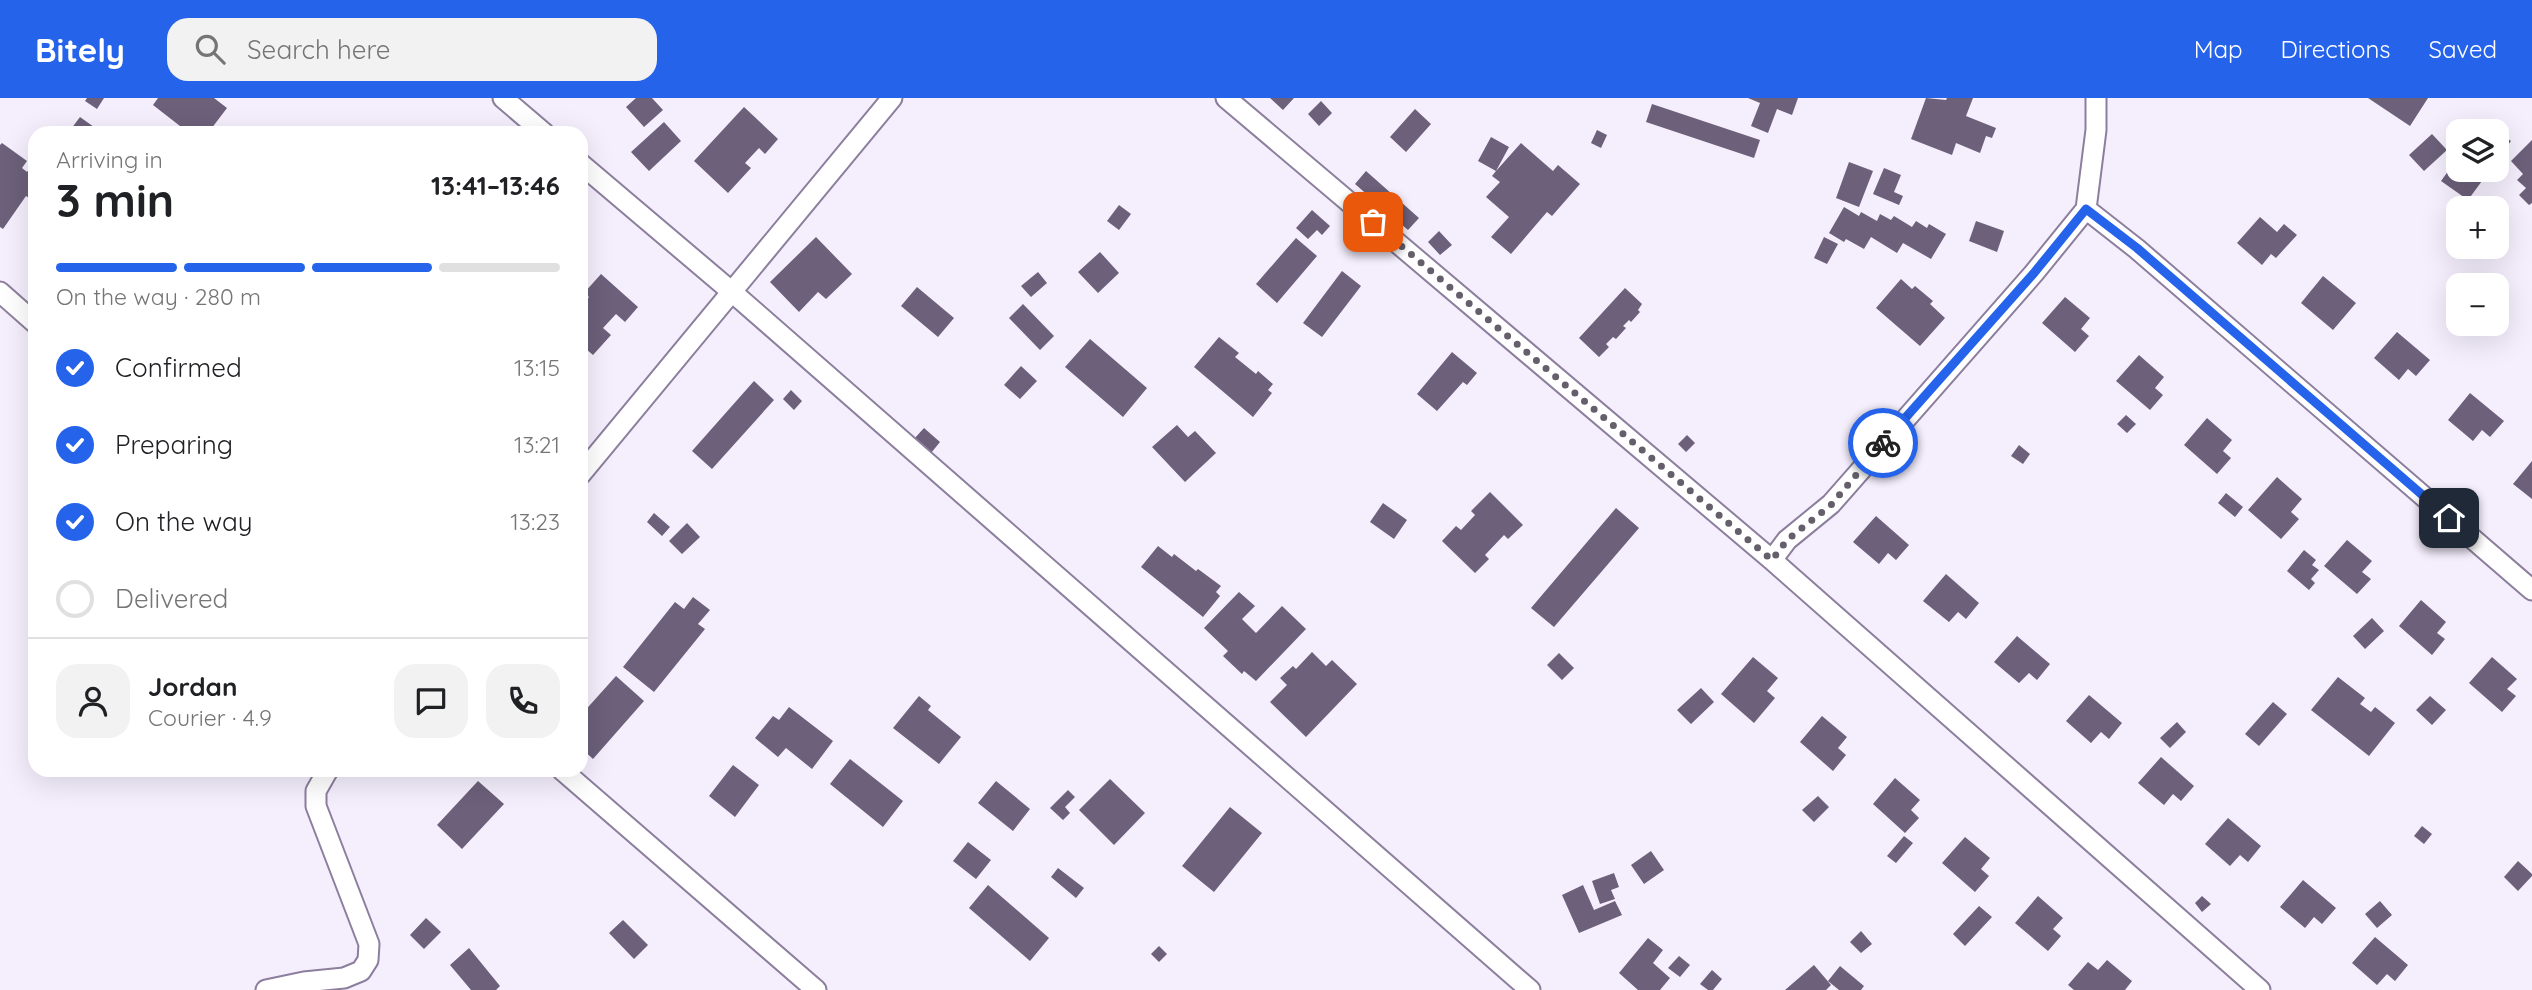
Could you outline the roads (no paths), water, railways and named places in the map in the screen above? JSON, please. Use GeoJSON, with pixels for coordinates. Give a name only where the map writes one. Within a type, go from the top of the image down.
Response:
{"type":"FeatureCollection","features":[{"type":"Feature","properties":{"kind":"street"},"geometry":{"type":"LineString","coordinates":[[503,98],[536,126]]}},
{"type":"Feature","properties":{"kind":"street"},"geometry":{"type":"LineString","coordinates":[[588,466],[892,98]]}},
{"type":"Feature","properties":{"kind":"street"},"geometry":{"type":"LineString","coordinates":[[1226,98],[1772,560],[2260,990]]}},
{"type":"Feature","properties":{"kind":"street"},"geometry":{"type":"LineString","coordinates":[[1772,560],[1787,540],[1831,505],[2034,273],[2086,209],[2096,130],[2096,98]]}},
{"type":"Feature","properties":{"kind":"street"},"geometry":{"type":"LineString","coordinates":[[588,170],[732,292],[1530,990]]}},
{"type":"Feature","properties":{"kind":"street"},"geometry":{"type":"LineString","coordinates":[[2086,209],[2137,248],[2532,590]]}},
{"type":"Feature","properties":{"kind":"street"},"geometry":{"type":"LineString","coordinates":[[0,292],[28,317]]}},
{"type":"Feature","properties":{"kind":"street"},"geometry":{"type":"LineString","coordinates":[[266,990],[304,982],[344,978],[361,971],[368,960],[369,944],[316,806],[316,791],[324,777]]}},
{"type":"Feature","properties":{"kind":"street"},"geometry":{"type":"LineString","coordinates":[[570,777],[816,990]]}}]}
